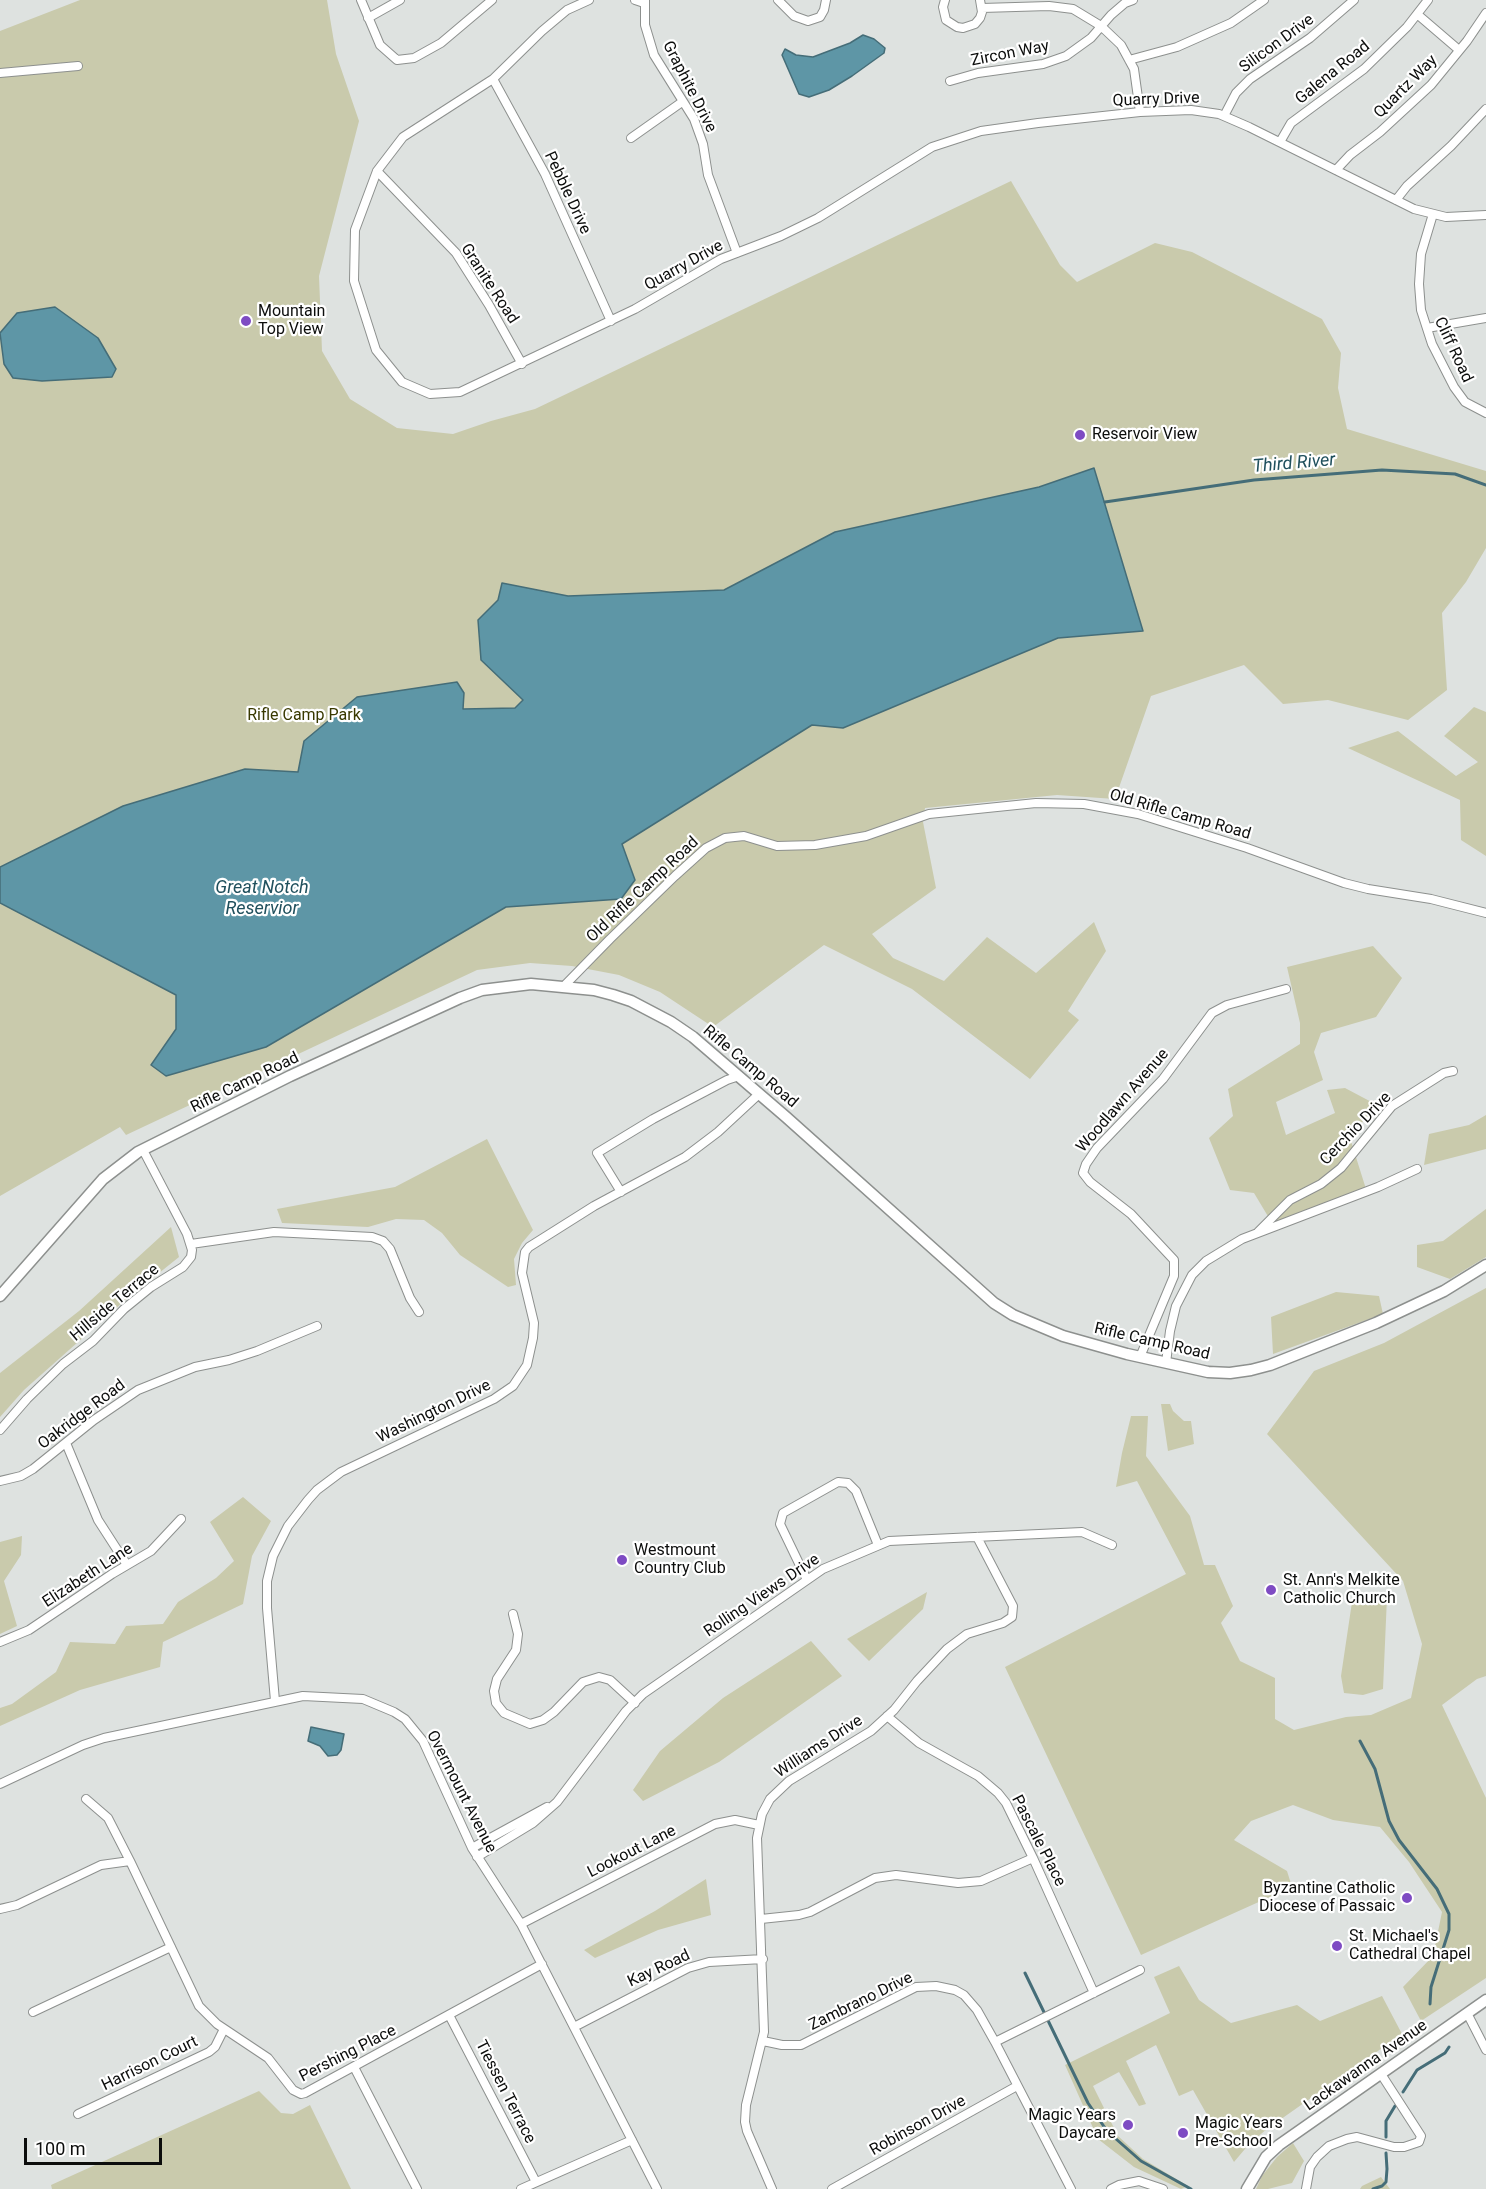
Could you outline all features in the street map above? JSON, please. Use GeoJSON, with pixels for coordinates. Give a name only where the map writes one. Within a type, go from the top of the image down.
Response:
{"type":"FeatureCollection","features":[{"type":"Feature","properties":{"kind":"street"},"geometry":{"type":"LineString","coordinates":[[361,0],[380,45],[397,60],[414,58],[441,43],[492,0]]}},
{"type":"Feature","properties":{"kind":"street"},"geometry":{"type":"LineString","coordinates":[[368,18],[400,0]]}},
{"type":"Feature","properties":{"kind":"street","name":"Quarry Drive"},"geometry":{"type":"LineString","coordinates":[[589,0],[567,10],[493,79],[403,137],[377,171],[355,230],[354,281],[376,350],[402,382],[430,394],[460,392],[636,309],[721,259],[781,236],[818,218],[932,147],[981,131],[1140,112],[1191,110],[1224,116],[1414,209],[1446,217],[1486,215]]}},
{"type":"Feature","properties":{"kind":"street"},"geometry":{"type":"LineString","coordinates":[[635,0],[644,1]]}},
{"type":"Feature","properties":{"kind":"street"},"geometry":{"type":"LineString","coordinates":[[778,0],[794,16],[808,21],[820,17],[825,10],[826,0]]}},
{"type":"Feature","properties":{"kind":"street"},"geometry":{"type":"LineString","coordinates":[[945,0],[943,14],[946,20],[963,28],[975,24],[980,18],[981,4],[1042,3],[1073,9],[1101,25],[1121,45],[1134,69],[1140,112]]}},
{"type":"Feature","properties":{"kind":"street"},"geometry":{"type":"LineString","coordinates":[[1101,25],[1125,3],[1133,0]]}},
{"type":"Feature","properties":{"kind":"street"},"geometry":{"type":"LineString","coordinates":[[1129,60],[1177,47],[1231,23],[1264,0]]}},
{"type":"Feature","properties":{"kind":"street","name":"Silicon Drive"},"geometry":{"type":"LineString","coordinates":[[1224,116],[1236,93],[1250,79],[1310,38],[1354,0]]}},
{"type":"Feature","properties":{"kind":"street","name":"Galena Road"},"geometry":{"type":"LineString","coordinates":[[1280,142],[1291,123],[1364,69],[1428,0]]}},
{"type":"Feature","properties":{"kind":"street","name":"Graphite Drive"},"geometry":{"type":"LineString","coordinates":[[644,1],[645,25],[654,55],[694,119],[703,144],[708,175],[737,253]]}},
{"type":"Feature","properties":{"kind":"street","name":"Quartz Way"},"geometry":{"type":"LineString","coordinates":[[1336,170],[1350,155],[1380,132],[1431,85],[1486,13]]}},
{"type":"Feature","properties":{"kind":"street"},"geometry":{"type":"LineString","coordinates":[[1417,14],[1460,50]]}},
{"type":"Feature","properties":{"kind":"street","name":"Zircon Way"},"geometry":{"type":"LineString","coordinates":[[950,81],[978,73],[1043,64],[1066,56],[1091,38],[1101,25]]}},
{"type":"Feature","properties":{"kind":"street"},"geometry":{"type":"LineString","coordinates":[[0,73],[78,66]]}},
{"type":"Feature","properties":{"kind":"street","name":"Pebble Drive"},"geometry":{"type":"LineString","coordinates":[[493,79],[545,174],[611,321]]}},
{"type":"Feature","properties":{"kind":"street"},"geometry":{"type":"LineString","coordinates":[[631,138],[682,102]]}},
{"type":"Feature","properties":{"kind":"street"},"geometry":{"type":"LineString","coordinates":[[1396,200],[1407,186],[1486,110]]}},
{"type":"Feature","properties":{"kind":"street","name":"Granite Road"},"geometry":{"type":"LineString","coordinates":[[377,171],[456,253],[522,364]]}},
{"type":"Feature","properties":{"kind":"street","name":"Cliff Road"},"geometry":{"type":"LineString","coordinates":[[1433,214],[1421,254],[1419,284],[1421,310],[1432,344],[1454,387],[1465,402],[1486,412]]}},
{"type":"Feature","properties":{"kind":"street"},"geometry":{"type":"LineString","coordinates":[[1427,328],[1486,318]]}},
{"type":"Feature","properties":{"kind":"street","name":"Old Rifle Camp Road"},"geometry":{"type":"LineString","coordinates":[[564,986],[675,876],[706,848],[725,838],[744,836],[777,846],[815,845],[866,836],[929,814],[1029,804],[1084,804],[1128,812],[1247,848],[1368,889],[1431,898],[1486,913]]}},
{"type":"Feature","properties":{"kind":"street","name":"Rifle Camp Road"},"geometry":{"type":"LineString","coordinates":[[0,1296],[103,1179],[143,1150],[290,1077],[460,998],[482,990],[514,985],[564,986],[613,995],[651,1011],[693,1037],[994,1303],[1012,1315],[1054,1333],[1166,1363],[1208,1372],[1230,1373],[1270,1365],[1385,1319],[1444,1291],[1486,1265]]}},
{"type":"Feature","properties":{"kind":"street","name":"Woodlawn Avenue"},"geometry":{"type":"LineString","coordinates":[[1140,1357],[1174,1275],[1174,1260],[1131,1214],[1090,1182],[1083,1173],[1086,1164],[1097,1148],[1163,1079],[1212,1013],[1227,1005],[1286,989]]}},
{"type":"Feature","properties":{"kind":"street","name":"Cerchio Drive"},"geometry":{"type":"LineString","coordinates":[[1254,1235],[1290,1200],[1321,1184],[1341,1168],[1392,1106],[1444,1073],[1453,1071]]}},
{"type":"Feature","properties":{"kind":"street"},"geometry":{"type":"LineString","coordinates":[[621,1192],[597,1153],[653,1119],[739,1076]]}},
{"type":"Feature","properties":{"kind":"street","name":"Washington Drive"},"geometry":{"type":"LineString","coordinates":[[275,1701],[267,1591],[269,1569],[288,1526],[316,1490],[341,1472],[435,1425],[494,1399],[513,1386],[527,1365],[533,1338],[534,1323],[522,1273],[525,1252],[541,1238],[700,1146],[759,1094]]}},
{"type":"Feature","properties":{"kind":"street"},"geometry":{"type":"LineString","coordinates":[[143,1150],[190,1244],[274,1233],[372,1237],[383,1241],[390,1249],[410,1298],[419,1312]]}},
{"type":"Feature","properties":{"kind":"street","name":"Cerchio Drive"},"geometry":{"type":"LineString","coordinates":[[1166,1363],[1176,1306],[1192,1275],[1206,1261],[1254,1235],[1378,1187],[1417,1169]]}},
{"type":"Feature","properties":{"kind":"street","name":"Hillside Terrace"},"geometry":{"type":"LineString","coordinates":[[0,1430],[27,1399],[63,1364],[93,1341],[124,1310],[152,1287],[187,1263],[192,1250],[190,1244]]}},
{"type":"Feature","properties":{"kind":"street"},"geometry":{"type":"LineString","coordinates":[[1163,1303],[1176,1306]]}},
{"type":"Feature","properties":{"kind":"street","name":"Oakridge Road"},"geometry":{"type":"LineString","coordinates":[[0,1480],[21,1476],[33,1469],[94,1420],[138,1390],[160,1379],[195,1367],[229,1360],[317,1326]]}},
{"type":"Feature","properties":{"kind":"street"},"geometry":{"type":"LineString","coordinates":[[66,1443],[98,1520],[127,1565]]}},
{"type":"Feature","properties":{"kind":"street"},"geometry":{"type":"LineString","coordinates":[[807,1580],[780,1524],[783,1513],[838,1482],[848,1483],[856,1491],[878,1545]]}},
{"type":"Feature","properties":{"kind":"street","name":"Elizabeth Lane"},"geometry":{"type":"LineString","coordinates":[[0,1642],[29,1630],[152,1551],[181,1518]]}},
{"type":"Feature","properties":{"kind":"street","name":"Rolling Views Drive"},"geometry":{"type":"LineString","coordinates":[[477,1857],[533,1823],[557,1802],[643,1694],[823,1569],[889,1541],[1082,1532],[1112,1545]]}},
{"type":"Feature","properties":{"kind":"street","name":"Williams Drive"},"geometry":{"type":"LineString","coordinates":[[772,2189],[747,2131],[746,2122],[746,2105],[763,2041],[765,2016],[757,1838],[762,1814],[778,1789],[871,1731],[947,1649],[967,1634],[1003,1623],[1012,1617],[1013,1606],[977,1537]]}},
{"type":"Feature","properties":{"kind":"street"},"geometry":{"type":"LineString","coordinates":[[513,1614],[518,1634],[516,1650],[497,1679],[494,1691],[496,1703],[504,1713],[530,1724],[543,1720],[583,1682],[598,1677],[610,1680],[635,1703]]}},
{"type":"Feature","properties":{"kind":"street","name":"Overmount Avenue"},"geometry":{"type":"LineString","coordinates":[[0,1784],[83,1745],[104,1738],[303,1696],[363,1699],[380,1705],[405,1719],[423,1741],[472,1848],[521,1924],[657,2189]]}},
{"type":"Feature","properties":{"kind":"street","name":"Pascale Place"},"geometry":{"type":"LineString","coordinates":[[887,1716],[919,1743],[966,1768],[988,1783],[1006,1803],[1094,1993]]}},
{"type":"Feature","properties":{"kind":"street","name":"Pershing Place"},"geometry":{"type":"LineString","coordinates":[[86,1799],[108,1818],[199,2006],[209,2018],[268,2058],[296,2093],[305,2093],[542,1964]]}},
{"type":"Feature","properties":{"kind":"street","name":"Rolling Views Drive"},"geometry":{"type":"LineString","coordinates":[[472,1848],[557,1802]]}},
{"type":"Feature","properties":{"kind":"street","name":"Lookout Lane"},"geometry":{"type":"LineString","coordinates":[[521,1924],[715,1824],[735,1820],[759,1824]]}},
{"type":"Feature","properties":{"kind":"street"},"geometry":{"type":"LineString","coordinates":[[761,1919],[799,1915],[875,1878],[896,1875],[958,1883],[981,1881],[1033,1858]]}},
{"type":"Feature","properties":{"kind":"street"},"geometry":{"type":"LineString","coordinates":[[0,1909],[8,1909],[101,1865],[130,1861]]}},
{"type":"Feature","properties":{"kind":"street"},"geometry":{"type":"LineString","coordinates":[[33,2012],[171,1947]]}},
{"type":"Feature","properties":{"kind":"street","name":"Kay Road"},"geometry":{"type":"LineString","coordinates":[[573,2027],[688,1968],[709,1962],[763,1959]]}},
{"type":"Feature","properties":{"kind":"street"},"geometry":{"type":"LineString","coordinates":[[995,2042],[1140,1970]]}},
{"type":"Feature","properties":{"kind":"street","name":"Zambrano Drive"},"geometry":{"type":"LineString","coordinates":[[763,2041],[792,2046],[801,2045],[906,1991],[925,1986],[946,1987],[964,1995],[977,2010],[995,2042],[1071,2189]]}},
{"type":"Feature","properties":{"kind":"street","name":"Lackawanna Avenue"},"geometry":{"type":"LineString","coordinates":[[1246,2189],[1266,2157],[1295,2134],[1486,2000]]}},
{"type":"Feature","properties":{"kind":"street"},"geometry":{"type":"LineString","coordinates":[[1467,2013],[1486,2050]]}},
{"type":"Feature","properties":{"kind":"street","name":"Tiessen Terrace"},"geometry":{"type":"LineString","coordinates":[[449,2015],[536,2182]]}},
{"type":"Feature","properties":{"kind":"street","name":"Harrison Court"},"geometry":{"type":"LineString","coordinates":[[78,2114],[209,2052],[215,2047],[224,2029]]}},
{"type":"Feature","properties":{"kind":"street"},"geometry":{"type":"LineString","coordinates":[[354,2067],[417,2189]]}},
{"type":"Feature","properties":{"kind":"street"},"geometry":{"type":"LineString","coordinates":[[1306,2189],[1310,2167],[1329,2146],[1357,2137],[1394,2147],[1416,2145],[1419,2142],[1421,2136],[1381,2074]]}},
{"type":"Feature","properties":{"kind":"street","name":"Robinson Drive"},"geometry":{"type":"LineString","coordinates":[[832,2189],[1017,2086]]}},
{"type":"Feature","properties":{"kind":"street"},"geometry":{"type":"LineString","coordinates":[[521,2189],[632,2140]]}},
{"type":"Feature","properties":{"kind":"street"},"geometry":{"type":"LineString","coordinates":[[1111,2189],[1139,2181],[1163,2189]]}},
{"type":"Feature","properties":{"kind":"green space","name":"Rifle Camp Park"},"geometry":{"type":"Polygon","coordinates":[[[80,0],[327,0],[336,54],[359,121],[319,276],[322,351],[350,399],[397,428],[453,434],[535,409],[1011,181],[1060,265],[1077,282],[1155,243],[1192,252],[1322,319],[1341,353],[1338,388],[1347,429],[1486,471],[1486,548],[1466,582],[1442,613],[1447,690],[1408,720],[1328,700],[1283,704],[1244,665],[1151,696],[1115,799],[1057,795],[925,808],[923,822],[936,888],[872,934],[893,958],[944,981],[987,937],[1036,973],[1094,922],[1106,951],[1068,1011],[1079,1020],[1030,1079],[912,989],[824,945],[713,1027],[660,992],[619,975],[572,966],[530,963],[477,970],[126,1135],[120,1127],[0,1196],[0,31],[80,0]]]}},
{"type":"Feature","properties":{"kind":"green space"},"geometry":{"type":"Polygon","coordinates":[[[1474,707],[1486,712],[1486,856],[1461,840],[1460,800],[1348,748],[1398,731],[1456,776],[1478,762],[1444,736],[1474,707]]]}},
{"type":"Feature","properties":{"kind":"green space"},"geometry":{"type":"Polygon","coordinates":[[[1373,946],[1402,978],[1376,1017],[1321,1033],[1314,1052],[1323,1080],[1276,1102],[1286,1135],[1335,1113],[1327,1090],[1345,1088],[1379,1106],[1349,1135],[1366,1189],[1272,1223],[1254,1193],[1230,1190],[1209,1138],[1233,1116],[1228,1089],[1300,1044],[1300,1023],[1287,967],[1373,946]]]}},
{"type":"Feature","properties":{"kind":"green space"},"geometry":{"type":"Polygon","coordinates":[[[1486,1115],[1486,1149],[1424,1165],[1429,1134],[1469,1125],[1486,1115]]]}},
{"type":"Feature","properties":{"kind":"green space"},"geometry":{"type":"Polygon","coordinates":[[[487,1139],[533,1230],[522,1243],[514,1259],[516,1285],[508,1287],[460,1255],[442,1233],[424,1220],[396,1219],[368,1227],[282,1223],[277,1209],[395,1187],[487,1139]]]}},
{"type":"Feature","properties":{"kind":"green space"},"geometry":{"type":"Polygon","coordinates":[[[1486,1209],[1486,1257],[1450,1279],[1417,1267],[1417,1245],[1443,1241],[1486,1209]]]}},
{"type":"Feature","properties":{"kind":"green space"},"geometry":{"type":"Polygon","coordinates":[[[171,1227],[179,1257],[123,1302],[24,1390],[0,1417],[0,1373],[79,1311],[171,1227]]]}},
{"type":"Feature","properties":{"kind":"green space"},"geometry":{"type":"Polygon","coordinates":[[[1486,1288],[1486,1676],[1477,1679],[1442,1705],[1486,1798],[1486,1978],[1421,2021],[1403,1987],[1433,1956],[1442,1912],[1409,1862],[1380,1827],[1333,1820],[1293,1805],[1251,1821],[1234,1840],[1287,1871],[1292,1887],[1141,1955],[1005,1667],[1186,1574],[1137,1481],[1116,1487],[1131,1416],[1148,1416],[1146,1456],[1190,1516],[1204,1565],[1215,1565],[1233,1606],[1221,1623],[1240,1661],[1275,1678],[1275,1719],[1294,1730],[1346,1717],[1371,1715],[1411,1698],[1422,1644],[1403,1581],[1267,1434],[1314,1371],[1384,1343],[1486,1288]]]}},
{"type":"Feature","properties":{"kind":"green space"},"geometry":{"type":"Polygon","coordinates":[[[1336,1292],[1379,1296],[1383,1314],[1273,1354],[1271,1317],[1336,1292]]]}},
{"type":"Feature","properties":{"kind":"green space"},"geometry":{"type":"Polygon","coordinates":[[[1161,1404],[1170,1404],[1173,1411],[1184,1421],[1191,1421],[1194,1444],[1168,1451],[1161,1404]]]}},
{"type":"Feature","properties":{"kind":"green space"},"geometry":{"type":"Polygon","coordinates":[[[243,1497],[271,1521],[252,1556],[243,1604],[163,1642],[160,1667],[80,1690],[0,1726],[0,1708],[12,1704],[56,1672],[70,1642],[115,1644],[126,1626],[163,1624],[178,1602],[216,1578],[234,1561],[210,1522],[243,1497]]]}},
{"type":"Feature","properties":{"kind":"green space"},"geometry":{"type":"Polygon","coordinates":[[[22,1536],[21,1555],[4,1581],[17,1626],[0,1634],[0,1542],[22,1536]]]}},
{"type":"Feature","properties":{"kind":"green space"},"geometry":{"type":"Polygon","coordinates":[[[927,1592],[923,1609],[869,1661],[847,1639],[927,1592]]]}},
{"type":"Feature","properties":{"kind":"green space"},"geometry":{"type":"Polygon","coordinates":[[[1387,1597],[1383,1689],[1363,1695],[1344,1693],[1341,1676],[1352,1602],[1365,1603],[1387,1597]]]}},
{"type":"Feature","properties":{"kind":"green space"},"geometry":{"type":"Polygon","coordinates":[[[811,1641],[842,1676],[719,1762],[643,1801],[633,1790],[660,1751],[723,1698],[811,1641]]]}},
{"type":"Feature","properties":{"kind":"green space"},"geometry":{"type":"Polygon","coordinates":[[[706,1879],[711,1915],[658,1930],[595,1958],[584,1950],[655,1911],[706,1879]]]}},
{"type":"Feature","properties":{"kind":"green space"},"geometry":{"type":"Polygon","coordinates":[[[1179,1966],[1199,2000],[1231,2023],[1297,2005],[1320,2021],[1382,1996],[1402,2034],[1267,2129],[1250,2143],[1234,2162],[1193,2090],[1179,2096],[1156,2045],[1126,2061],[1146,2104],[1139,2106],[1119,2072],[1093,2086],[1118,2136],[1143,2159],[1188,2186],[1181,2189],[1134,2167],[1098,2139],[1065,2065],[1170,2013],[1154,1977],[1179,1966]]]}},
{"type":"Feature","properties":{"kind":"green space"},"geometry":{"type":"Polygon","coordinates":[[[259,2091],[281,2113],[293,2114],[310,2105],[351,2189],[52,2189],[51,2185],[259,2091]]]}},
{"type":"Feature","properties":{"kind":"green space"},"geometry":{"type":"Polygon","coordinates":[[[1293,2143],[1304,2161],[1292,2183],[1268,2189],[1256,2189],[1262,2176],[1277,2157],[1293,2143]]]}},
{"type":"Feature","properties":{"kind":"green space"},"geometry":{"type":"Polygon","coordinates":[[[1381,2177],[1390,2189],[1360,2189],[1362,2186],[1381,2177]]]}},
{"type":"Feature","properties":{"kind":"water"},"geometry":{"type":"Polygon","coordinates":[[[863,35],[874,39],[885,48],[884,53],[829,90],[809,97],[799,94],[782,55],[785,49],[796,55],[813,57],[850,43],[863,35]]]}},
{"type":"Feature","properties":{"kind":"water"},"geometry":{"type":"Polygon","coordinates":[[[55,307],[98,338],[116,369],[112,377],[42,381],[13,378],[4,364],[0,333],[17,313],[55,307]]]}},
{"type":"Feature","properties":{"kind":"water","name":"Great Notch Reservior"},"geometry":{"type":"Polygon","coordinates":[[[1094,468],[1143,631],[1058,638],[843,728],[812,725],[622,844],[635,880],[621,899],[506,907],[266,1047],[166,1076],[151,1065],[176,1029],[176,995],[0,903],[0,867],[123,806],[245,769],[298,772],[304,741],[357,697],[457,682],[464,693],[463,709],[515,708],[523,700],[481,660],[478,620],[498,600],[502,583],[568,596],[724,590],[835,532],[1039,487],[1094,468]]]}},
{"type":"Feature","properties":{"kind":"water"},"geometry":{"type":"Polygon","coordinates":[[[311,1727],[344,1734],[341,1750],[337,1755],[328,1756],[320,1746],[308,1741],[311,1727]]]}},
{"type":"Feature","properties":{"kind":"waterway","name":"Third River"},"geometry":{"type":"LineString","coordinates":[[1105,502],[1254,480],[1382,470],[1455,474],[1486,485]]}},
{"type":"Feature","properties":{"kind":"waterway"},"geometry":{"type":"LineString","coordinates":[[1360,1741],[1375,1769],[1389,1821],[1399,1840],[1437,1889],[1449,1914],[1449,1930],[1431,1987],[1430,2004]]}},
{"type":"Feature","properties":{"kind":"waterway"},"geometry":{"type":"LineString","coordinates":[[1025,1973],[1088,2103],[1107,2131],[1141,2161],[1191,2189]]}},
{"type":"Feature","properties":{"kind":"waterway"},"geometry":{"type":"LineString","coordinates":[[1403,2092],[1417,2070],[1445,2053],[1449,2047]]}},
{"type":"Feature","properties":{"kind":"waterway"},"geometry":{"type":"LineString","coordinates":[[1386,2137],[1386,2121],[1395,2106]]}},
{"type":"Feature","properties":{"kind":"waterway"},"geometry":{"type":"LineString","coordinates":[[1373,2189],[1386,2182],[1386,2153]]}},
{"type":"Feature","properties":{"kind":"place","name":"Mountain Top View"},"geometry":{"type":"Point","coordinates":[246,321]}},
{"type":"Feature","properties":{"kind":"place","name":"Reservoir View"},"geometry":{"type":"Point","coordinates":[1080,435]}},
{"type":"Feature","properties":{"kind":"place","name":"Westmount Country Club"},"geometry":{"type":"Point","coordinates":[622,1560]}},
{"type":"Feature","properties":{"kind":"place","name":"St. Ann's Melkite Catholic Church"},"geometry":{"type":"Point","coordinates":[1271,1590]}},
{"type":"Feature","properties":{"kind":"place","name":"Byzantine Catholic Diocese of Passaic"},"geometry":{"type":"Point","coordinates":[1407,1898]}},
{"type":"Feature","properties":{"kind":"place","name":"St. Michael's Cathedral Chapel"},"geometry":{"type":"Point","coordinates":[1337,1946]}},
{"type":"Feature","properties":{"kind":"place","name":"Magic Years Daycare"},"geometry":{"type":"Point","coordinates":[1128,2125]}},
{"type":"Feature","properties":{"kind":"place","name":"Magic Years Pre-School"},"geometry":{"type":"Point","coordinates":[1183,2133]}}]}
